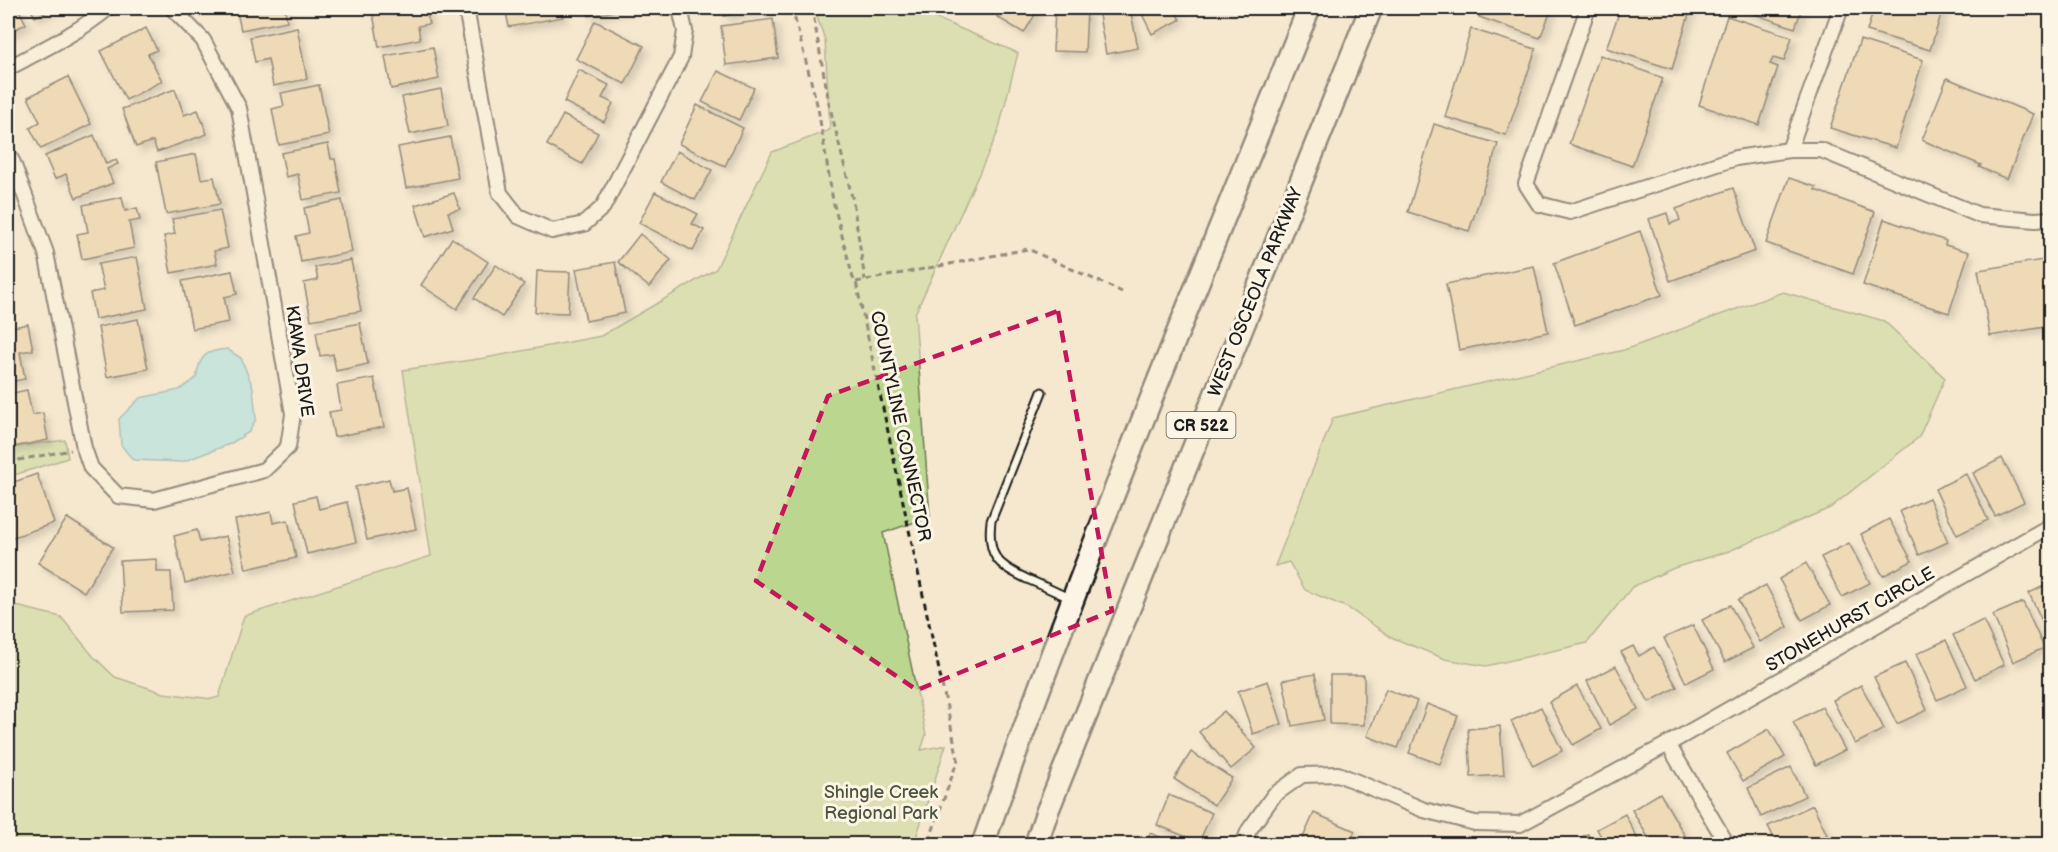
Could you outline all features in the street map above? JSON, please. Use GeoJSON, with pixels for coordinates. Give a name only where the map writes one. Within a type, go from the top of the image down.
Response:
{"type":"FeatureCollection","features":[{"type":"Feature","properties":{"kind":"main road","name":"CR 522"},"geometry":{"type":"LineString","coordinates":[[983,844],[1036,695],[1073,600],[1309,8]]}},
{"type":"Feature","properties":{"kind":"main road","name":"WEST OSCEOLA PARKWAY"},"geometry":{"type":"LineString","coordinates":[[1036,844],[1212,397],[1371,8]]}},
{"type":"Feature","properties":{"kind":"street"},"geometry":{"type":"LineString","coordinates":[[8,68],[51,46],[108,8]]}},
{"type":"Feature","properties":{"kind":"street","name":"KIAWA DRIVE"},"geometry":{"type":"LineString","coordinates":[[8,154],[46,254],[84,448],[91,468],[118,496],[154,500],[264,470],[288,447],[293,414],[239,108],[203,40],[172,8]]}},
{"type":"Feature","properties":{"kind":"street"},"geometry":{"type":"LineString","coordinates":[[466,8],[500,193],[518,216],[552,231],[584,224],[603,207],[681,57],[685,30],[680,8]]}},
{"type":"Feature","properties":{"kind":"street"},"geometry":{"type":"LineString","coordinates":[[1588,8],[1526,184],[1539,204],[1570,212],[1736,158],[1789,150],[1821,150],[1979,214],[2035,220],[2050,219]]}},
{"type":"Feature","properties":{"kind":"street"},"geometry":{"type":"LineString","coordinates":[[1789,150],[1841,8]]}},
{"type":"Feature","properties":{"kind":"street","name":"STONEHURST CIRCLE"},"geometry":{"type":"LineString","coordinates":[[1243,844],[1248,830],[1274,795],[1302,775],[1338,774],[1424,810],[1475,823],[1521,824],[1668,744],[2050,526]]}},
{"type":"Feature","properties":{"kind":"street"},"geometry":{"type":"LineString","coordinates":[[1668,744],[1727,844]]}},
{"type":"Feature","properties":{"kind":"lane"},"geometry":{"type":"LineString","coordinates":[[1042,392],[992,521],[991,547],[1006,569],[1073,600]]}},
{"type":"Feature","properties":{"kind":"path","name":"COUNTYLINE CONNECTOR"},"geometry":{"type":"LineString","coordinates":[[792,8],[818,108],[833,201],[856,282],[958,759],[928,844]]}},
{"type":"Feature","properties":{"kind":"path"},"geometry":{"type":"LineString","coordinates":[[812,8],[830,103],[853,201],[865,280]]}},
{"type":"Feature","properties":{"kind":"path"},"geometry":{"type":"LineString","coordinates":[[856,282],[1028,249],[1122,292]]}},
{"type":"Feature","properties":{"kind":"path"},"geometry":{"type":"LineString","coordinates":[[8,462],[84,448]]}},
{"type":"Feature","properties":{"kind":"highlighted area"},"geometry":{"type":"Polygon","coordinates":[[[1058,311],[1112,611],[917,690],[756,581],[828,396],[1058,311]]]}},
{"type":"Feature","properties":{"kind":"green space","name":"Shingle Creek Regional Park"},"geometry":{"type":"Polygon","coordinates":[[[814,8],[912,8],[1018,53],[998,132],[915,314],[930,517],[883,533],[926,735],[921,750],[946,745],[914,844],[8,844],[8,604],[61,617],[93,656],[115,677],[164,693],[212,699],[219,697],[244,616],[431,556],[403,370],[485,358],[601,336],[716,269],[772,152],[830,130],[825,40],[814,8]]]}},
{"type":"Feature","properties":{"kind":"green space"},"geometry":{"type":"Polygon","coordinates":[[[1783,292],[1884,321],[1945,378],[1919,437],[1830,508],[1729,551],[1674,568],[1632,587],[1587,643],[1486,666],[1445,659],[1391,637],[1348,608],[1305,590],[1289,562],[1275,566],[1333,418],[1624,350],[1783,292]]]}},
{"type":"Feature","properties":{"kind":"green space"},"geometry":{"type":"Polygon","coordinates":[[[65,440],[68,458],[8,477],[8,448],[65,440]]]}},
{"type":"Feature","properties":{"kind":"water"},"geometry":{"type":"Polygon","coordinates":[[[227,349],[241,358],[253,388],[256,419],[249,432],[230,444],[182,462],[133,460],[121,445],[119,419],[140,398],[179,390],[196,378],[199,364],[204,356],[213,351],[227,349]]]}},
{"type":"Feature","properties":{"kind":"building"},"geometry":{"type":"Polygon","coordinates":[[[8,8],[18,8],[26,24],[8,33],[8,8]]]}},
{"type":"Feature","properties":{"kind":"building"},"geometry":{"type":"Polygon","coordinates":[[[30,8],[54,8],[35,17],[30,8]]]}},
{"type":"Feature","properties":{"kind":"building"},"geometry":{"type":"Polygon","coordinates":[[[236,8],[285,8],[287,21],[241,30],[236,8]]]}},
{"type":"Feature","properties":{"kind":"building"},"geometry":{"type":"Polygon","coordinates":[[[372,8],[426,8],[429,24],[418,26],[420,39],[379,47],[372,8]]]}},
{"type":"Feature","properties":{"kind":"building"},"geometry":{"type":"Polygon","coordinates":[[[505,8],[561,8],[563,17],[509,27],[505,8]]]}},
{"type":"Feature","properties":{"kind":"building"},"geometry":{"type":"Polygon","coordinates":[[[587,8],[631,8],[589,16],[587,8]]]}},
{"type":"Feature","properties":{"kind":"building"},"geometry":{"type":"Polygon","coordinates":[[[722,8],[761,8],[724,16],[722,8]]]}},
{"type":"Feature","properties":{"kind":"building"},"geometry":{"type":"Polygon","coordinates":[[[1002,8],[1039,8],[1024,33],[997,17],[1002,8]]]}},
{"type":"Feature","properties":{"kind":"building"},"geometry":{"type":"Polygon","coordinates":[[[1055,8],[1087,8],[1085,52],[1053,51],[1055,8]]]}},
{"type":"Feature","properties":{"kind":"building"},"geometry":{"type":"Polygon","coordinates":[[[1130,8],[1138,48],[1106,54],[1098,10],[1130,8]]]}},
{"type":"Feature","properties":{"kind":"building"},"geometry":{"type":"Polygon","coordinates":[[[1139,8],[1174,8],[1180,20],[1152,34],[1139,8]]]}},
{"type":"Feature","properties":{"kind":"building"},"geometry":{"type":"Polygon","coordinates":[[[1482,8],[1552,8],[1540,38],[1479,17],[1482,8]]]}},
{"type":"Feature","properties":{"kind":"building"},"geometry":{"type":"Polygon","coordinates":[[[1621,8],[1691,8],[1672,69],[1606,48],[1621,8]]]}},
{"type":"Feature","properties":{"kind":"building"},"geometry":{"type":"Polygon","coordinates":[[[1737,8],[1802,8],[1795,28],[1737,8]]]}},
{"type":"Feature","properties":{"kind":"building"},"geometry":{"type":"Polygon","coordinates":[[[1874,8],[1943,8],[1930,50],[1867,31],[1874,8]]]}},
{"type":"Feature","properties":{"kind":"building"},"geometry":{"type":"Polygon","coordinates":[[[1727,16],[1792,37],[1784,61],[1773,58],[1770,64],[1778,67],[1759,125],[1699,105],[1727,16]]]}},
{"type":"Feature","properties":{"kind":"building"},"geometry":{"type":"Polygon","coordinates":[[[773,19],[778,58],[726,65],[721,26],[773,19]]]}},
{"type":"Feature","properties":{"kind":"building"},"geometry":{"type":"Polygon","coordinates":[[[595,21],[644,46],[625,84],[576,59],[595,21]]]}},
{"type":"Feature","properties":{"kind":"building"},"geometry":{"type":"Polygon","coordinates":[[[297,27],[307,79],[273,86],[268,59],[255,62],[250,37],[297,27]]]}},
{"type":"Feature","properties":{"kind":"building"},"geometry":{"type":"Polygon","coordinates":[[[146,28],[157,50],[148,54],[162,81],[126,100],[101,51],[146,28]]]}},
{"type":"Feature","properties":{"kind":"building"},"geometry":{"type":"Polygon","coordinates":[[[1471,29],[1536,49],[1506,135],[1445,117],[1471,29]]]}},
{"type":"Feature","properties":{"kind":"building"},"geometry":{"type":"Polygon","coordinates":[[[1860,40],[1923,60],[1896,148],[1830,128],[1860,40]]]}},
{"type":"Feature","properties":{"kind":"building"},"geometry":{"type":"Polygon","coordinates":[[[433,47],[439,79],[391,89],[385,56],[433,47]]]}},
{"type":"Feature","properties":{"kind":"building"},"geometry":{"type":"Polygon","coordinates":[[[1600,55],[1663,78],[1632,166],[1569,144],[1600,55]]]}},
{"type":"Feature","properties":{"kind":"building"},"geometry":{"type":"Polygon","coordinates":[[[579,70],[609,85],[602,98],[613,103],[604,122],[564,102],[579,70]]]}},
{"type":"Feature","properties":{"kind":"building"},"geometry":{"type":"Polygon","coordinates":[[[718,71],[754,88],[739,120],[702,102],[718,71]]]}},
{"type":"Feature","properties":{"kind":"building"},"geometry":{"type":"Polygon","coordinates":[[[68,77],[91,124],[41,149],[30,128],[40,122],[28,97],[68,77]]]}},
{"type":"Feature","properties":{"kind":"building"},"geometry":{"type":"Polygon","coordinates":[[[1947,78],[2033,114],[2007,179],[1979,167],[1981,165],[1922,140],[1947,78]]]}},
{"type":"Feature","properties":{"kind":"building"},"geometry":{"type":"Polygon","coordinates":[[[319,85],[329,135],[279,145],[272,109],[284,106],[281,93],[319,85]]]}},
{"type":"Feature","properties":{"kind":"building"},"geometry":{"type":"Polygon","coordinates":[[[175,89],[184,115],[198,110],[207,134],[157,152],[153,141],[136,147],[122,109],[175,89]]]}},
{"type":"Feature","properties":{"kind":"building"},"geometry":{"type":"Polygon","coordinates":[[[441,89],[448,126],[410,134],[402,97],[441,89]]]}},
{"type":"Feature","properties":{"kind":"building"},"geometry":{"type":"Polygon","coordinates":[[[697,105],[743,128],[725,166],[679,144],[697,105]]]}},
{"type":"Feature","properties":{"kind":"building"},"geometry":{"type":"Polygon","coordinates":[[[563,115],[598,133],[582,164],[547,145],[563,115]]]}},
{"type":"Feature","properties":{"kind":"building"},"geometry":{"type":"Polygon","coordinates":[[[1434,124],[1498,144],[1469,231],[1408,212],[1434,124]]]}},
{"type":"Feature","properties":{"kind":"building"},"geometry":{"type":"Polygon","coordinates":[[[94,135],[106,164],[116,160],[118,164],[107,169],[113,183],[76,198],[66,174],[55,179],[45,156],[94,135]]]}},
{"type":"Feature","properties":{"kind":"building"},"geometry":{"type":"Polygon","coordinates":[[[450,137],[458,178],[406,188],[398,147],[450,137]]]}},
{"type":"Feature","properties":{"kind":"building"},"geometry":{"type":"Polygon","coordinates":[[[328,144],[331,159],[335,159],[341,193],[303,200],[298,174],[286,177],[281,153],[328,144]]]}},
{"type":"Feature","properties":{"kind":"building"},"geometry":{"type":"Polygon","coordinates":[[[677,151],[712,170],[695,200],[661,182],[677,151]]]}},
{"type":"Feature","properties":{"kind":"building"},"geometry":{"type":"Polygon","coordinates":[[[196,154],[201,179],[214,177],[220,204],[166,214],[156,162],[196,154]]]}},
{"type":"Feature","properties":{"kind":"building"},"geometry":{"type":"Polygon","coordinates":[[[1789,178],[1875,212],[1853,274],[1766,243],[1789,178]]]}},
{"type":"Feature","properties":{"kind":"building"},"geometry":{"type":"Polygon","coordinates":[[[1733,188],[1755,251],[1670,281],[1649,219],[1667,213],[1670,224],[1680,220],[1676,209],[1733,188]]]}},
{"type":"Feature","properties":{"kind":"building"},"geometry":{"type":"Polygon","coordinates":[[[655,192],[698,214],[692,224],[704,230],[693,251],[639,223],[655,192]]]}},
{"type":"Feature","properties":{"kind":"building"},"geometry":{"type":"Polygon","coordinates":[[[454,193],[460,209],[448,212],[453,228],[425,237],[415,205],[454,193]]]}},
{"type":"Feature","properties":{"kind":"building"},"geometry":{"type":"Polygon","coordinates":[[[122,197],[125,211],[137,208],[140,220],[129,222],[134,248],[82,259],[77,234],[88,232],[83,205],[122,197]]]}},
{"type":"Feature","properties":{"kind":"building"},"geometry":{"type":"Polygon","coordinates":[[[342,200],[352,252],[301,262],[296,236],[309,233],[304,208],[342,200]]]}},
{"type":"Feature","properties":{"kind":"building"},"geometry":{"type":"Polygon","coordinates":[[[220,210],[228,248],[214,251],[217,264],[171,273],[164,236],[175,234],[172,219],[220,210]]]}},
{"type":"Feature","properties":{"kind":"building"},"geometry":{"type":"Polygon","coordinates":[[[1884,219],[1946,241],[1945,245],[1969,252],[1949,313],[1863,285],[1884,219]]]}},
{"type":"Feature","properties":{"kind":"building"},"geometry":{"type":"Polygon","coordinates":[[[1640,231],[1662,295],[1575,325],[1554,263],[1640,231]]]}},
{"type":"Feature","properties":{"kind":"building"},"geometry":{"type":"Polygon","coordinates":[[[640,234],[671,260],[649,287],[618,262],[640,234]]]}},
{"type":"Feature","properties":{"kind":"building"},"geometry":{"type":"Polygon","coordinates":[[[452,238],[488,262],[457,309],[421,285],[452,238]]]}},
{"type":"Feature","properties":{"kind":"building"},"geometry":{"type":"Polygon","coordinates":[[[137,257],[147,309],[95,319],[90,293],[104,290],[98,264],[137,257]]]}},
{"type":"Feature","properties":{"kind":"building"},"geometry":{"type":"Polygon","coordinates":[[[2050,259],[2050,326],[1990,336],[1978,270],[2050,259]]]}},
{"type":"Feature","properties":{"kind":"building"},"geometry":{"type":"Polygon","coordinates":[[[351,260],[361,311],[311,320],[304,283],[318,280],[315,267],[351,260]]]}},
{"type":"Feature","properties":{"kind":"building"},"geometry":{"type":"Polygon","coordinates":[[[615,262],[625,313],[586,321],[576,269],[615,262]]]}},
{"type":"Feature","properties":{"kind":"building"},"geometry":{"type":"Polygon","coordinates":[[[496,265],[524,284],[502,317],[474,298],[496,265]]]}},
{"type":"Feature","properties":{"kind":"building"},"geometry":{"type":"Polygon","coordinates":[[[1534,266],[1548,332],[1459,350],[1446,284],[1534,266]]]}},
{"type":"Feature","properties":{"kind":"building"},"geometry":{"type":"Polygon","coordinates":[[[232,271],[237,294],[224,297],[229,322],[192,329],[182,281],[232,271]]]}},
{"type":"Feature","properties":{"kind":"building"},"geometry":{"type":"Polygon","coordinates":[[[537,271],[570,272],[568,313],[535,312],[537,271]]]}},
{"type":"Feature","properties":{"kind":"building"},"geometry":{"type":"Polygon","coordinates":[[[138,319],[148,369],[107,377],[98,327],[138,319]]]}},
{"type":"Feature","properties":{"kind":"building"},"geometry":{"type":"Polygon","coordinates":[[[360,323],[368,364],[336,371],[333,354],[320,356],[316,332],[360,323]]]}},
{"type":"Feature","properties":{"kind":"building"},"geometry":{"type":"Polygon","coordinates":[[[28,324],[33,350],[20,352],[25,379],[8,382],[8,328],[28,324]]]}},
{"type":"Feature","properties":{"kind":"building"},"geometry":{"type":"Polygon","coordinates":[[[374,378],[384,427],[334,437],[329,412],[341,410],[337,385],[374,378]]]}},
{"type":"Feature","properties":{"kind":"building"},"geometry":{"type":"Polygon","coordinates":[[[27,390],[32,415],[43,413],[48,440],[8,448],[8,394],[27,390]]]}},
{"type":"Feature","properties":{"kind":"building"},"geometry":{"type":"Polygon","coordinates":[[[2002,458],[2024,502],[1995,516],[1973,473],[2002,458]]]}},
{"type":"Feature","properties":{"kind":"building"},"geometry":{"type":"Polygon","coordinates":[[[37,474],[54,523],[8,539],[8,484],[37,474]]]}},
{"type":"Feature","properties":{"kind":"building"},"geometry":{"type":"Polygon","coordinates":[[[1966,474],[1988,520],[1957,535],[1935,489],[1966,474]]]}},
{"type":"Feature","properties":{"kind":"building"},"geometry":{"type":"Polygon","coordinates":[[[389,479],[392,491],[407,488],[416,529],[367,540],[355,487],[389,479]]]}},
{"type":"Feature","properties":{"kind":"building"},"geometry":{"type":"Polygon","coordinates":[[[316,496],[319,509],[347,502],[356,542],[307,554],[295,501],[316,496]]]}},
{"type":"Feature","properties":{"kind":"building"},"geometry":{"type":"Polygon","coordinates":[[[1929,498],[1948,542],[1919,555],[1900,511],[1929,498]]]}},
{"type":"Feature","properties":{"kind":"building"},"geometry":{"type":"Polygon","coordinates":[[[271,512],[273,523],[288,520],[296,558],[246,569],[235,520],[271,512]]]}},
{"type":"Feature","properties":{"kind":"building"},"geometry":{"type":"Polygon","coordinates":[[[67,518],[113,547],[84,592],[38,563],[67,518]]]}},
{"type":"Feature","properties":{"kind":"building"},"geometry":{"type":"Polygon","coordinates":[[[1889,519],[1912,561],[1883,576],[1861,534],[1889,519]]]}},
{"type":"Feature","properties":{"kind":"building"},"geometry":{"type":"Polygon","coordinates":[[[197,530],[200,542],[226,536],[235,571],[185,583],[174,536],[197,530]]]}},
{"type":"Feature","properties":{"kind":"building"},"geometry":{"type":"Polygon","coordinates":[[[1849,543],[1870,583],[1842,597],[1821,557],[1849,543]]]}},
{"type":"Feature","properties":{"kind":"building"},"geometry":{"type":"Polygon","coordinates":[[[157,559],[157,572],[171,572],[173,610],[123,612],[120,561],[157,559]]]}},
{"type":"Feature","properties":{"kind":"building"},"geometry":{"type":"Polygon","coordinates":[[[1806,563],[1830,605],[1802,620],[1779,579],[1806,563]]]}},
{"type":"Feature","properties":{"kind":"building"},"geometry":{"type":"Polygon","coordinates":[[[2050,583],[2050,638],[2029,593],[2050,583]]]}},
{"type":"Feature","properties":{"kind":"building"},"geometry":{"type":"Polygon","coordinates":[[[1766,585],[1788,627],[1760,642],[1738,600],[1766,585]]]}},
{"type":"Feature","properties":{"kind":"building"},"geometry":{"type":"Polygon","coordinates":[[[2023,602],[2044,648],[2013,662],[1993,615],[2023,602]]]}},
{"type":"Feature","properties":{"kind":"building"},"geometry":{"type":"Polygon","coordinates":[[[1730,605],[1753,648],[1725,662],[1702,620],[1730,605]]]}},
{"type":"Feature","properties":{"kind":"building"},"geometry":{"type":"Polygon","coordinates":[[[1983,620],[2004,665],[1975,679],[1953,635],[1983,620]]]}},
{"type":"Feature","properties":{"kind":"building"},"geometry":{"type":"Polygon","coordinates":[[[1693,625],[1714,669],[1686,683],[1664,638],[1693,625]]]}},
{"type":"Feature","properties":{"kind":"building"},"geometry":{"type":"Polygon","coordinates":[[[1946,640],[1967,686],[1937,700],[1916,654],[1946,640]]]}},
{"type":"Feature","properties":{"kind":"building"},"geometry":{"type":"Polygon","coordinates":[[[1633,646],[1639,656],[1654,647],[1677,687],[1649,702],[1621,652],[1633,646]]]}},
{"type":"Feature","properties":{"kind":"building"},"geometry":{"type":"Polygon","coordinates":[[[1905,663],[1927,710],[1897,724],[1874,677],[1905,663]]]}},
{"type":"Feature","properties":{"kind":"building"},"geometry":{"type":"Polygon","coordinates":[[[1616,666],[1638,709],[1609,725],[1587,681],[1616,666]]]}},
{"type":"Feature","properties":{"kind":"building"},"geometry":{"type":"Polygon","coordinates":[[[1315,674],[1324,720],[1292,726],[1283,680],[1315,674]]]}},
{"type":"Feature","properties":{"kind":"building"},"geometry":{"type":"Polygon","coordinates":[[[1330,675],[1364,675],[1364,725],[1330,724],[1330,675]]]}},
{"type":"Feature","properties":{"kind":"building"},"geometry":{"type":"Polygon","coordinates":[[[1268,681],[1282,724],[1253,734],[1238,691],[1268,681]]]}},
{"type":"Feature","properties":{"kind":"building"},"geometry":{"type":"Polygon","coordinates":[[[1861,685],[1884,729],[1855,744],[1833,700],[1861,685]]]}},
{"type":"Feature","properties":{"kind":"building"},"geometry":{"type":"Polygon","coordinates":[[[1577,686],[1601,729],[1573,745],[1549,702],[1577,686]]]}},
{"type":"Feature","properties":{"kind":"building"},"geometry":{"type":"Polygon","coordinates":[[[1386,689],[1417,701],[1398,748],[1367,736],[1386,689]]]}},
{"type":"Feature","properties":{"kind":"building"},"geometry":{"type":"Polygon","coordinates":[[[1427,704],[1458,716],[1440,764],[1409,753],[1427,704]]]}},
{"type":"Feature","properties":{"kind":"building"},"geometry":{"type":"Polygon","coordinates":[[[1541,707],[1562,751],[1533,766],[1511,721],[1541,707]]]}},
{"type":"Feature","properties":{"kind":"building"},"geometry":{"type":"Polygon","coordinates":[[[1822,707],[1845,750],[1816,765],[1793,722],[1822,707]]]}},
{"type":"Feature","properties":{"kind":"building"},"geometry":{"type":"Polygon","coordinates":[[[1224,711],[1256,748],[1231,769],[1199,732],[1224,711]]]}},
{"type":"Feature","properties":{"kind":"building"},"geometry":{"type":"Polygon","coordinates":[[[1500,726],[1504,775],[1471,777],[1468,729],[1500,726]]]}},
{"type":"Feature","properties":{"kind":"building"},"geometry":{"type":"Polygon","coordinates":[[[1769,729],[1785,757],[1743,781],[1727,753],[1769,729]]]}},
{"type":"Feature","properties":{"kind":"building"},"geometry":{"type":"Polygon","coordinates":[[[1191,752],[1232,778],[1214,805],[1174,779],[1191,752]]]}},
{"type":"Feature","properties":{"kind":"building"},"geometry":{"type":"Polygon","coordinates":[[[1791,767],[1805,796],[1761,817],[1748,788],[1791,767]]]}},
{"type":"Feature","properties":{"kind":"building"},"geometry":{"type":"Polygon","coordinates":[[[1660,793],[1685,836],[1670,844],[1652,844],[1632,810],[1660,793]]]}},
{"type":"Feature","properties":{"kind":"building"},"geometry":{"type":"Polygon","coordinates":[[[1169,795],[1212,813],[1199,842],[1157,825],[1169,795]]]}},
{"type":"Feature","properties":{"kind":"building"},"geometry":{"type":"Polygon","coordinates":[[[1813,805],[1827,835],[1807,844],[1777,844],[1768,826],[1813,805]]]}},
{"type":"Feature","properties":{"kind":"building"},"geometry":{"type":"Polygon","coordinates":[[[1314,813],[1355,831],[1349,844],[1301,842],[1314,813]]]}},
{"type":"Feature","properties":{"kind":"building"},"geometry":{"type":"Polygon","coordinates":[[[1625,814],[1640,844],[1605,844],[1597,829],[1625,814]]]}},
{"type":"Feature","properties":{"kind":"building"},"geometry":{"type":"Polygon","coordinates":[[[1150,833],[1177,844],[1145,844],[1150,833]]]}},
{"type":"Feature","properties":{"kind":"building"},"geometry":{"type":"Polygon","coordinates":[[[1588,834],[1593,844],[1567,844],[1588,834]]]}}]}
